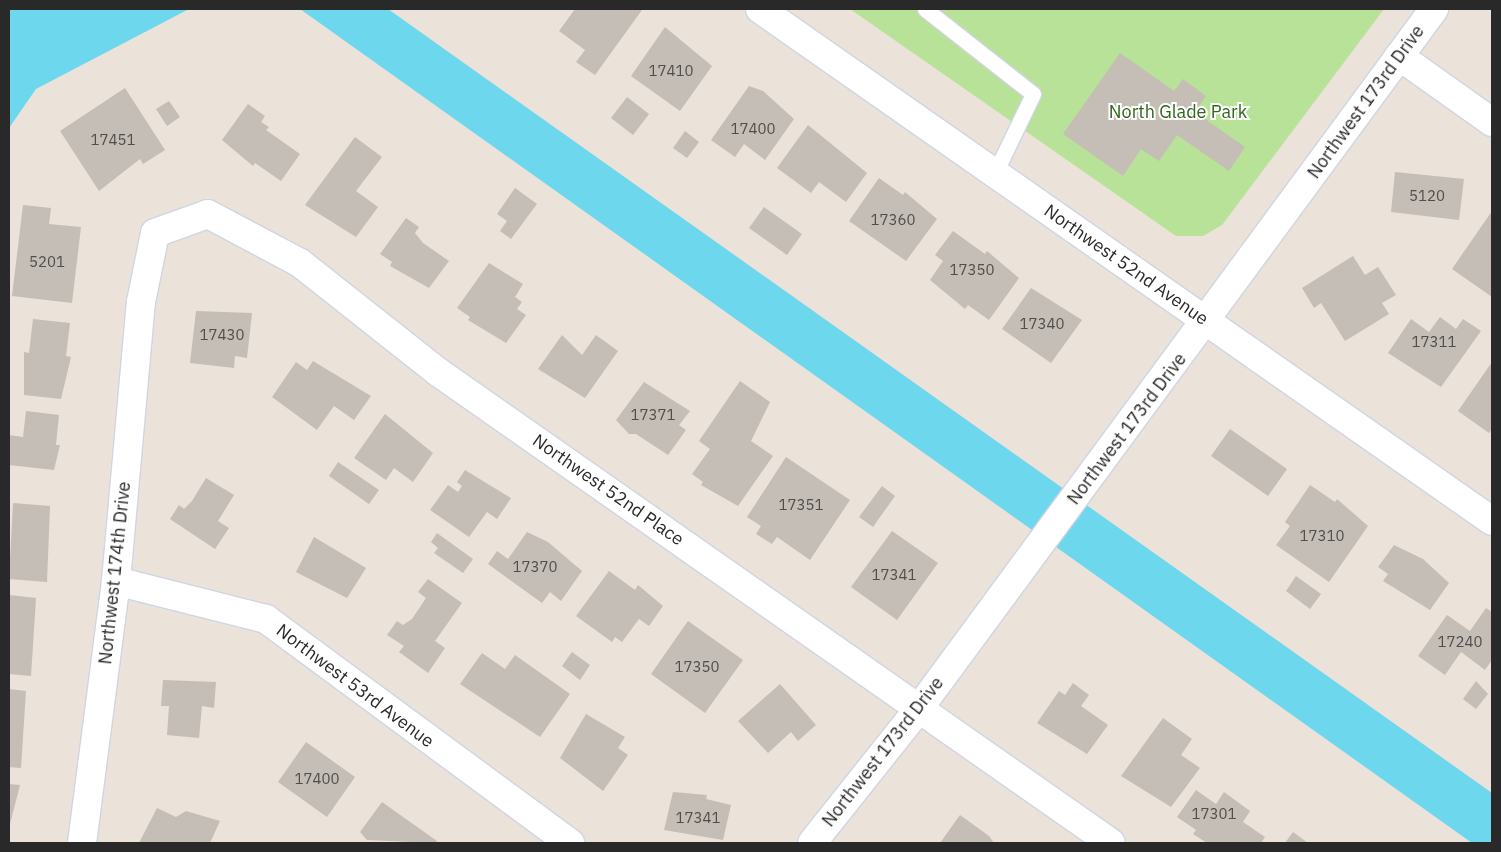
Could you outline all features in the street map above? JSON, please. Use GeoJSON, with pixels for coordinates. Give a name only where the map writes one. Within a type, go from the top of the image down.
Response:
{"type":"FeatureCollection","features":[{"type":"Feature","properties":{"kind":"street","name":"Northwest 52nd Avenue"},"geometry":{"type":"LineString","coordinates":[[760,9],[1492,522]]}},
{"type":"Feature","properties":{"kind":"street","name":"Northwest 173rd Drive"},"geometry":{"type":"LineString","coordinates":[[812,843],[920,707],[1207,321],[1434,9]]}},
{"type":"Feature","properties":{"kind":"street"},"geometry":{"type":"LineString","coordinates":[[1400,56],[1492,122]]}},
{"type":"Feature","properties":{"kind":"street","name":"Northwest 52nd Place"},"geometry":{"type":"LineString","coordinates":[[142,302],[156,233],[208,214],[300,263],[438,372],[920,707],[1111,843]]}},
{"type":"Feature","properties":{"kind":"street","name":"Northwest 174th Drive"},"geometry":{"type":"LineString","coordinates":[[82,843],[116,581],[142,302]]}},
{"type":"Feature","properties":{"kind":"street","name":"Northwest 53rd Avenue"},"geometry":{"type":"LineString","coordinates":[[116,581],[266,619],[570,843]]}},
{"type":"Feature","properties":{"kind":"lane"},"geometry":{"type":"LineString","coordinates":[[925,9],[1033,94],[995,173]]}},
{"type":"Feature","properties":{"kind":"green space","name":"North Glade Park"},"geometry":{"type":"Polygon","coordinates":[[[850,9],[1384,9],[1222,225],[1203,236],[1176,236],[850,9]]]}},
{"type":"Feature","properties":{"kind":"water"},"geometry":{"type":"Polygon","coordinates":[[[9,9],[189,9],[36,89],[9,128],[9,9]]]}},
{"type":"Feature","properties":{"kind":"water"},"geometry":{"type":"Polygon","coordinates":[[[300,9],[388,9],[1492,793],[1492,843],[1472,843],[300,9]]]}},
{"type":"Feature","properties":{"kind":"building"},"geometry":{"type":"Polygon","coordinates":[[[575,9],[642,10],[595,75],[576,62],[585,50],[559,31],[575,9]]]}},
{"type":"Feature","properties":{"kind":"building"},"geometry":{"type":"Polygon","coordinates":[[[665,27],[712,66],[680,111],[631,76],[665,27]]]}},
{"type":"Feature","properties":{"kind":"building"},"geometry":{"type":"Polygon","coordinates":[[[1120,53],[1174,91],[1183,79],[1206,96],[1195,112],[1245,147],[1229,171],[1177,135],[1159,161],[1141,149],[1123,176],[1063,134],[1120,53]]]}},
{"type":"Feature","properties":{"kind":"building"},"geometry":{"type":"Polygon","coordinates":[[[749,86],[763,91],[794,119],[765,160],[744,144],[735,157],[711,140],[749,86]]]}},
{"type":"Feature","properties":{"kind":"building"},"geometry":{"type":"Polygon","coordinates":[[[125,88],[165,150],[143,164],[140,159],[99,191],[60,131],[125,88]]]}},
{"type":"Feature","properties":{"kind":"building"},"geometry":{"type":"Polygon","coordinates":[[[627,97],[649,114],[633,135],[611,118],[627,97]]]}},
{"type":"Feature","properties":{"kind":"building"},"geometry":{"type":"Polygon","coordinates":[[[169,101],[180,117],[167,126],[156,109],[169,101]]]}},
{"type":"Feature","properties":{"kind":"building"},"geometry":{"type":"Polygon","coordinates":[[[248,104],[265,116],[261,122],[269,127],[266,130],[300,154],[281,181],[255,163],[253,166],[222,140],[248,104]]]}},
{"type":"Feature","properties":{"kind":"building"},"geometry":{"type":"Polygon","coordinates":[[[808,125],[867,173],[846,202],[819,182],[811,193],[777,168],[808,125]]]}},
{"type":"Feature","properties":{"kind":"building"},"geometry":{"type":"Polygon","coordinates":[[[685,131],[699,142],[687,158],[673,148],[685,131]]]}},
{"type":"Feature","properties":{"kind":"building"},"geometry":{"type":"Polygon","coordinates":[[[355,137],[382,157],[356,191],[378,207],[356,237],[305,205],[355,137]]]}},
{"type":"Feature","properties":{"kind":"building"},"geometry":{"type":"Polygon","coordinates":[[[1395,172],[1464,179],[1459,220],[1391,212],[1395,172]]]}},
{"type":"Feature","properties":{"kind":"building"},"geometry":{"type":"Polygon","coordinates":[[[879,178],[903,195],[905,192],[937,219],[906,261],[849,221],[879,178]]]}},
{"type":"Feature","properties":{"kind":"building"},"geometry":{"type":"Polygon","coordinates":[[[515,188],[537,204],[511,239],[500,231],[507,221],[497,214],[515,188]]]}},
{"type":"Feature","properties":{"kind":"building"},"geometry":{"type":"Polygon","coordinates":[[[23,205],[51,208],[49,224],[81,227],[72,303],[12,296],[23,205]]]}},
{"type":"Feature","properties":{"kind":"building"},"geometry":{"type":"Polygon","coordinates":[[[764,207],[802,234],[787,255],[749,228],[764,207]]]}},
{"type":"Feature","properties":{"kind":"building"},"geometry":{"type":"Polygon","coordinates":[[[1492,211],[1492,297],[1452,269],[1492,211]]]}},
{"type":"Feature","properties":{"kind":"building"},"geometry":{"type":"Polygon","coordinates":[[[406,218],[419,227],[415,233],[423,243],[449,261],[429,288],[390,266],[392,262],[380,254],[406,218]]]}},
{"type":"Feature","properties":{"kind":"building"},"geometry":{"type":"Polygon","coordinates":[[[953,231],[985,254],[987,251],[1019,278],[989,320],[968,305],[965,309],[930,280],[943,261],[935,255],[953,231]]]}},
{"type":"Feature","properties":{"kind":"building"},"geometry":{"type":"Polygon","coordinates":[[[1353,256],[1365,275],[1378,267],[1396,295],[1382,303],[1389,314],[1345,341],[1321,303],[1314,308],[1302,288],[1353,256]]]}},
{"type":"Feature","properties":{"kind":"building"},"geometry":{"type":"Polygon","coordinates":[[[489,263],[523,284],[515,297],[522,302],[517,309],[526,315],[506,343],[468,320],[470,317],[457,308],[489,263]]]}},
{"type":"Feature","properties":{"kind":"building"},"geometry":{"type":"Polygon","coordinates":[[[1031,288],[1082,320],[1051,363],[1002,329],[1031,288]]]}},
{"type":"Feature","properties":{"kind":"building"},"geometry":{"type":"Polygon","coordinates":[[[196,311],[252,313],[247,358],[235,356],[234,368],[190,363],[196,311]]]}},
{"type":"Feature","properties":{"kind":"building"},"geometry":{"type":"Polygon","coordinates":[[[1440,317],[1456,329],[1463,319],[1481,331],[1441,387],[1388,353],[1411,319],[1429,332],[1440,317]]]}},
{"type":"Feature","properties":{"kind":"building"},"geometry":{"type":"Polygon","coordinates":[[[33,319],[70,323],[66,356],[71,357],[61,399],[24,395],[24,352],[29,353],[33,319]]]}},
{"type":"Feature","properties":{"kind":"building"},"geometry":{"type":"Polygon","coordinates":[[[562,335],[582,355],[596,335],[618,351],[585,398],[538,369],[562,335]]]}},
{"type":"Feature","properties":{"kind":"building"},"geometry":{"type":"Polygon","coordinates":[[[313,361],[371,396],[354,420],[334,406],[317,430],[272,397],[296,362],[307,370],[313,361]]]}},
{"type":"Feature","properties":{"kind":"building"},"geometry":{"type":"Polygon","coordinates":[[[1492,362],[1492,429],[1489,433],[1458,411],[1492,362]]]}},
{"type":"Feature","properties":{"kind":"building"},"geometry":{"type":"Polygon","coordinates":[[[740,381],[770,402],[751,441],[773,456],[738,506],[701,485],[703,482],[692,474],[710,449],[699,441],[740,381]]]}},
{"type":"Feature","properties":{"kind":"building"},"geometry":{"type":"Polygon","coordinates":[[[644,382],[690,411],[679,425],[686,430],[668,455],[636,434],[629,434],[616,420],[644,382]]]}},
{"type":"Feature","properties":{"kind":"building"},"geometry":{"type":"Polygon","coordinates":[[[26,411],[59,415],[56,445],[60,445],[54,470],[9,465],[9,435],[23,437],[26,411]]]}},
{"type":"Feature","properties":{"kind":"building"},"geometry":{"type":"Polygon","coordinates":[[[385,414],[433,453],[413,482],[394,468],[386,480],[354,458],[385,414]]]}},
{"type":"Feature","properties":{"kind":"building"},"geometry":{"type":"Polygon","coordinates":[[[1230,429],[1287,469],[1268,496],[1211,456],[1230,429]]]}},
{"type":"Feature","properties":{"kind":"building"},"geometry":{"type":"Polygon","coordinates":[[[786,457],[850,500],[810,560],[777,537],[772,544],[756,534],[761,526],[747,517],[786,457]]]}},
{"type":"Feature","properties":{"kind":"building"},"geometry":{"type":"Polygon","coordinates":[[[338,462],[379,490],[369,504],[329,476],[338,462]]]}},
{"type":"Feature","properties":{"kind":"building"},"geometry":{"type":"Polygon","coordinates":[[[465,470],[511,498],[497,519],[487,512],[469,537],[430,510],[448,485],[458,492],[462,486],[457,482],[465,470]]]}},
{"type":"Feature","properties":{"kind":"building"},"geometry":{"type":"Polygon","coordinates":[[[206,478],[234,495],[218,521],[229,528],[215,549],[170,519],[179,505],[184,509],[192,501],[206,478]]]}},
{"type":"Feature","properties":{"kind":"building"},"geometry":{"type":"Polygon","coordinates":[[[1310,485],[1335,502],[1337,499],[1368,526],[1329,582],[1276,545],[1290,526],[1285,522],[1310,485]]]}},
{"type":"Feature","properties":{"kind":"building"},"geometry":{"type":"Polygon","coordinates":[[[882,486],[895,496],[873,527],[859,517],[882,486]]]}},
{"type":"Feature","properties":{"kind":"building"},"geometry":{"type":"Polygon","coordinates":[[[13,503],[50,506],[47,582],[9,579],[13,503]]]}},
{"type":"Feature","properties":{"kind":"building"},"geometry":{"type":"Polygon","coordinates":[[[892,531],[938,563],[897,620],[851,587],[892,531]]]}},
{"type":"Feature","properties":{"kind":"building"},"geometry":{"type":"Polygon","coordinates":[[[527,532],[548,542],[582,571],[561,601],[550,592],[542,603],[488,564],[497,551],[508,559],[527,532]]]}},
{"type":"Feature","properties":{"kind":"building"},"geometry":{"type":"Polygon","coordinates":[[[437,533],[473,559],[463,573],[434,553],[438,548],[431,542],[437,533]]]}},
{"type":"Feature","properties":{"kind":"building"},"geometry":{"type":"Polygon","coordinates":[[[314,537],[366,568],[347,598],[296,572],[314,537]]]}},
{"type":"Feature","properties":{"kind":"building"},"geometry":{"type":"Polygon","coordinates":[[[1394,545],[1423,559],[1449,583],[1430,610],[1383,581],[1388,574],[1378,567],[1394,545]]]}},
{"type":"Feature","properties":{"kind":"building"},"geometry":{"type":"Polygon","coordinates":[[[609,571],[635,590],[638,585],[663,606],[649,626],[639,619],[622,642],[615,637],[612,642],[576,616],[609,571]]]}},
{"type":"Feature","properties":{"kind":"building"},"geometry":{"type":"Polygon","coordinates":[[[1296,576],[1321,594],[1310,609],[1286,591],[1296,576]]]}},
{"type":"Feature","properties":{"kind":"building"},"geometry":{"type":"Polygon","coordinates":[[[428,579],[462,603],[435,641],[445,648],[428,673],[399,652],[404,646],[387,635],[397,621],[403,625],[412,619],[426,598],[418,592],[428,579]]]}},
{"type":"Feature","properties":{"kind":"building"},"geometry":{"type":"Polygon","coordinates":[[[9,595],[36,598],[31,676],[9,674],[9,595]]]}},
{"type":"Feature","properties":{"kind":"building"},"geometry":{"type":"Polygon","coordinates":[[[1486,608],[1492,612],[1492,660],[1485,670],[1461,652],[1445,675],[1418,656],[1447,615],[1470,631],[1486,608]]]}},
{"type":"Feature","properties":{"kind":"building"},"geometry":{"type":"Polygon","coordinates":[[[688,621],[743,660],[705,713],[651,674],[688,621]]]}},
{"type":"Feature","properties":{"kind":"building"},"geometry":{"type":"Polygon","coordinates":[[[572,652],[590,665],[580,680],[562,666],[572,652]]]}},
{"type":"Feature","properties":{"kind":"building"},"geometry":{"type":"Polygon","coordinates":[[[482,653],[505,669],[515,655],[570,694],[540,737],[460,684],[482,653]]]}},
{"type":"Feature","properties":{"kind":"building"},"geometry":{"type":"Polygon","coordinates":[[[163,680],[216,682],[214,708],[202,706],[199,738],[167,735],[169,706],[161,706],[163,680]]]}},
{"type":"Feature","properties":{"kind":"building"},"geometry":{"type":"Polygon","coordinates":[[[1476,681],[1488,694],[1476,709],[1463,699],[1476,681]]]}},
{"type":"Feature","properties":{"kind":"building"},"geometry":{"type":"Polygon","coordinates":[[[1073,683],[1089,695],[1081,706],[1108,725],[1087,754],[1037,723],[1059,691],[1065,695],[1073,683]]]}},
{"type":"Feature","properties":{"kind":"building"},"geometry":{"type":"Polygon","coordinates":[[[780,684],[816,725],[798,741],[791,732],[768,753],[738,721],[780,684]]]}},
{"type":"Feature","properties":{"kind":"building"},"geometry":{"type":"Polygon","coordinates":[[[9,689],[26,691],[21,768],[9,767],[9,689]]]}},
{"type":"Feature","properties":{"kind":"building"},"geometry":{"type":"Polygon","coordinates":[[[586,714],[625,737],[618,748],[628,755],[603,791],[560,758],[586,714]]]}},
{"type":"Feature","properties":{"kind":"building"},"geometry":{"type":"Polygon","coordinates":[[[1163,718],[1192,739],[1181,755],[1200,768],[1171,807],[1121,776],[1163,718]]]}},
{"type":"Feature","properties":{"kind":"building"},"geometry":{"type":"Polygon","coordinates":[[[306,742],[355,777],[327,817],[278,782],[306,742]]]}},
{"type":"Feature","properties":{"kind":"building"},"geometry":{"type":"Polygon","coordinates":[[[9,784],[20,785],[10,824],[9,824],[9,784]]]}},
{"type":"Feature","properties":{"kind":"building"},"geometry":{"type":"Polygon","coordinates":[[[1196,790],[1216,804],[1224,792],[1250,811],[1243,822],[1265,837],[1261,843],[1207,843],[1193,834],[1196,830],[1177,817],[1196,790]]]}},
{"type":"Feature","properties":{"kind":"building"},"geometry":{"type":"Polygon","coordinates":[[[673,792],[707,795],[706,799],[731,805],[723,840],[664,830],[673,792]]]}},
{"type":"Feature","properties":{"kind":"building"},"geometry":{"type":"Polygon","coordinates":[[[382,802],[437,841],[435,843],[367,840],[360,832],[382,802]]]}},
{"type":"Feature","properties":{"kind":"building"},"geometry":{"type":"Polygon","coordinates":[[[157,808],[176,817],[186,811],[220,821],[210,843],[139,843],[157,808]]]}},
{"type":"Feature","properties":{"kind":"building"},"geometry":{"type":"Polygon","coordinates":[[[960,815],[989,836],[994,843],[940,843],[960,815]]]}},
{"type":"Feature","properties":{"kind":"building"},"geometry":{"type":"Polygon","coordinates":[[[1293,832],[1308,843],[1285,843],[1293,832]]]}}]}
